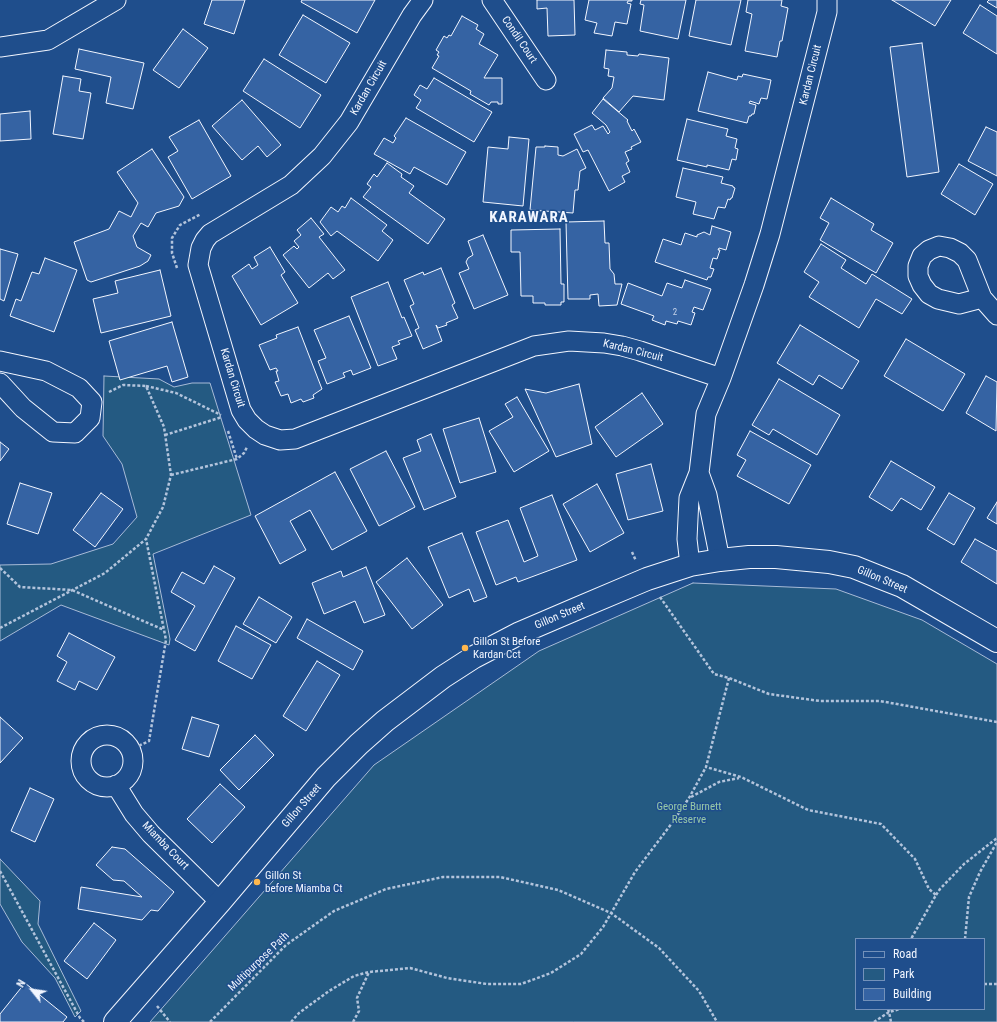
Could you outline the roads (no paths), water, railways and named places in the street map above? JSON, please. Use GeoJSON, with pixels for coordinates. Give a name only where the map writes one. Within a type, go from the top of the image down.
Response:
{"type":"FeatureCollection","features":[{"type":"Feature","properties":{"kind":"street"},"geometry":{"type":"LineString","coordinates":[[0,48],[48,40],[116,0]]}},
{"type":"Feature","properties":{"kind":"street","name":"Kardan Circuit"},"geometry":{"type":"LineString","coordinates":[[423,0],[412,15],[349,122],[322,156],[291,185],[210,234],[201,248],[198,265],[241,410],[247,420],[256,429],[266,435],[280,440],[295,439],[534,346],[569,341],[604,342],[622,346],[721,378]]}},
{"type":"Feature","properties":{"kind":"street","name":"Condil Court"},"geometry":{"type":"LineString","coordinates":[[492,0],[546,80]]}},
{"type":"Feature","properties":{"kind":"street","name":"Kardan Circuit"},"geometry":{"type":"LineString","coordinates":[[690,565],[687,539],[690,498],[699,473],[706,414],[721,378],[754,285],[770,234],[827,12],[827,0]]}},
{"type":"Feature","properties":{"kind":"street"},"geometry":{"type":"LineString","coordinates":[[982,298],[997,315]]}},
{"type":"Feature","properties":{"kind":"street"},"geometry":{"type":"LineString","coordinates":[[0,361],[46,371],[80,388],[92,402],[90,418],[75,433],[53,432],[23,408],[0,383]]}},
{"type":"Feature","properties":{"kind":"street","name":"Kardan Circuit"},"geometry":{"type":"LineString","coordinates":[[699,473],[707,496],[720,560]]}},
{"type":"Feature","properties":{"kind":"street","name":"Gillon Street"},"geometry":{"type":"LineString","coordinates":[[115,1022],[220,902],[326,777],[359,744],[385,721],[443,677],[474,657],[520,633],[647,579],[690,565],[749,557],[776,557],[829,562],[854,568],[902,586],[997,640]]}},
{"type":"Feature","properties":{"kind":"street"},"geometry":{"type":"LineString","coordinates":[[100,736],[117,738],[130,750],[132,761],[130,774],[121,783],[116,785],[104,787],[93,783],[84,775],[81,764],[83,752],[89,742],[100,736]]}},
{"type":"Feature","properties":{"kind":"street","name":"Miamba Court"},"geometry":{"type":"LineString","coordinates":[[116,785],[134,814],[151,834],[220,902]]}},
{"type":"Feature","properties":{"kind":"place","name":"Gillon St Before Kardan Cct"},"geometry":{"type":"Point","coordinates":[465,648]}},
{"type":"Feature","properties":{"kind":"place","name":"Gillon St before Miamba Ct"},"geometry":{"type":"Point","coordinates":[257,882]}},
{"type":"Feature","properties":{"kind":"district","name":"KARAWARA"},"geometry":{"type":"Point","coordinates":[529,218]}},
{"type":"Feature","properties":{"kind":"park label","name":"George Burnett Reserve"},"geometry":{"type":"Point","coordinates":[689,813]}}]}
